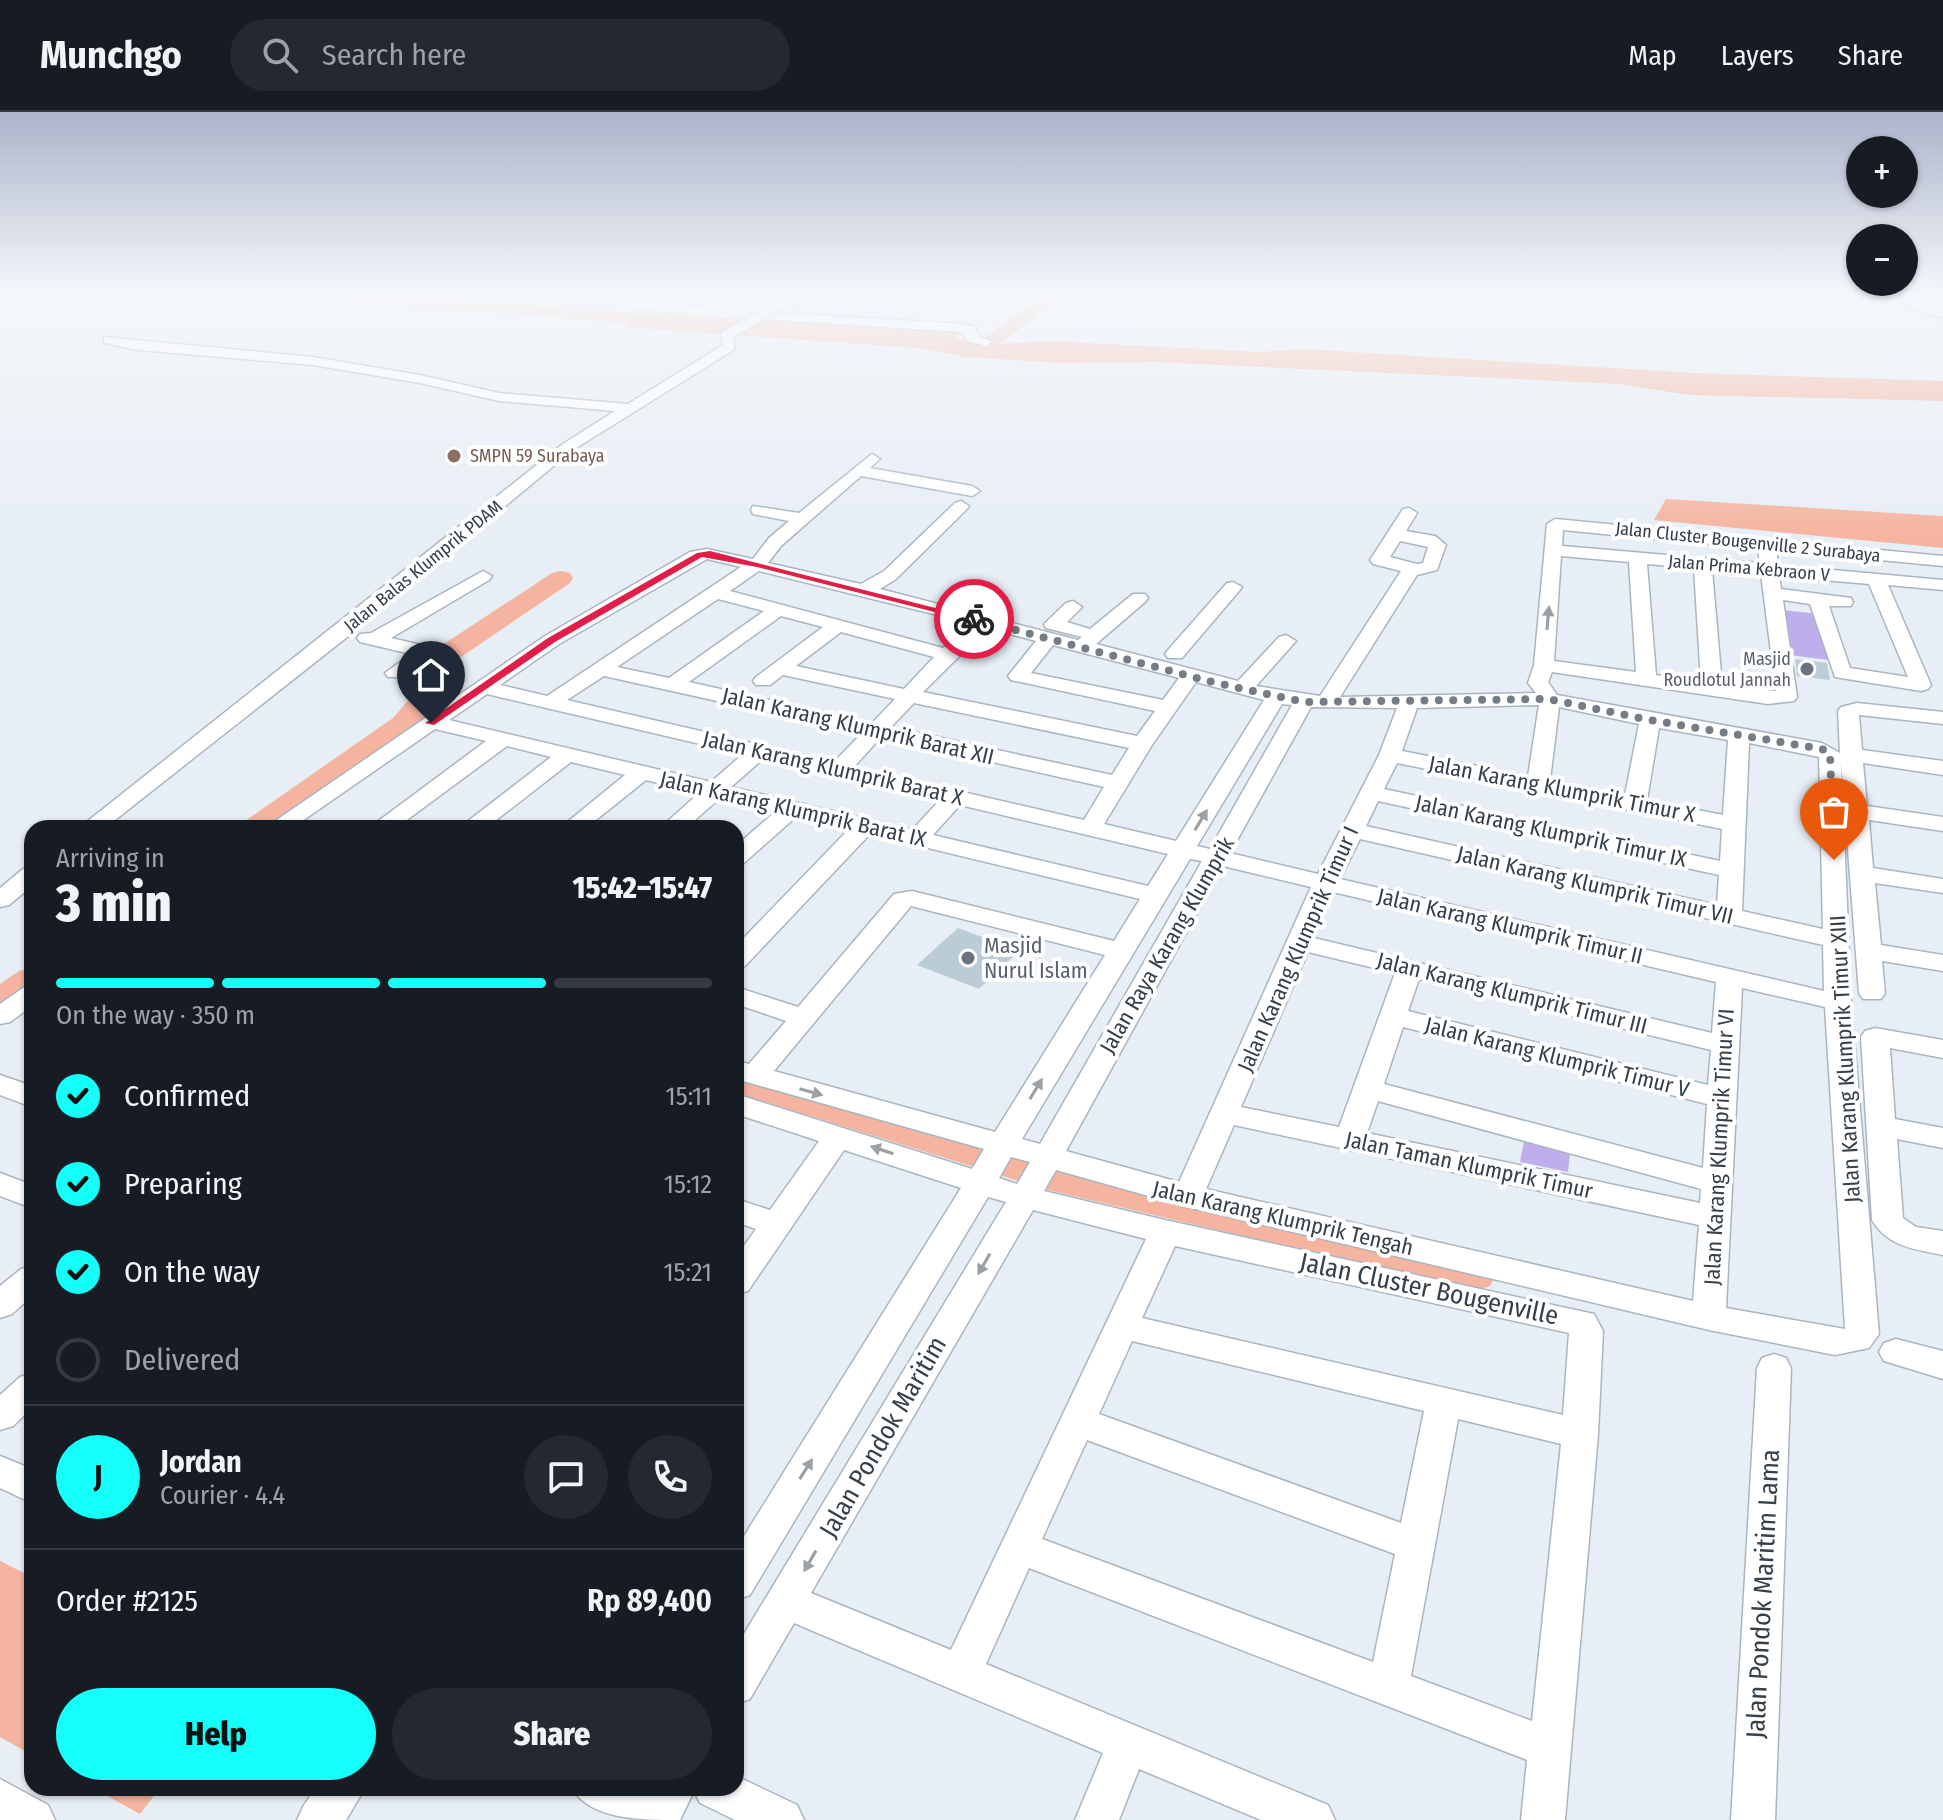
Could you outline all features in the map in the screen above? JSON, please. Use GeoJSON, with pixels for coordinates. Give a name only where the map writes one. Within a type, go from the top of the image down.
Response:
{"type":"FeatureCollection","features":[{"type":"Feature","properties":{"kind":"street"},"geometry":{"type":"LineString","coordinates":[[400,376],[499,397],[628,408]]}},
{"type":"Feature","properties":{"kind":"street","name":"Jalan Balas Klumprik PDAM"},"geometry":{"type":"LineString","coordinates":[[101,820],[344,630],[568,447],[681,376]]}},
{"type":"Feature","properties":{"kind":"street"},"geometry":{"type":"LineString","coordinates":[[551,702],[766,555],[802,519],[865,465],[972,491]]}},
{"type":"Feature","properties":{"kind":"street"},"geometry":{"type":"LineString","coordinates":[[872,585],[961,506]]}},
{"type":"Feature","properties":{"kind":"street"},"geometry":{"type":"LineString","coordinates":[[759,510],[802,519]]}},
{"type":"Feature","properties":{"kind":"street"},"geometry":{"type":"LineString","coordinates":[[1409,513],[1379,561],[1409,565],[1410,571]]}},
{"type":"Feature","properties":{"kind":"street","name":"Jalan Cluster Bougenville 2 Surabaya"},"geometry":{"type":"LineString","coordinates":[[1562,550],[1563,525],[1943,561]]}},
{"type":"Feature","properties":{"kind":"street"},"geometry":{"type":"LineString","coordinates":[[1324,698],[1410,571],[1431,566],[1437,545],[1429,540],[1396,535]]}},
{"type":"Feature","properties":{"kind":"street"},"geometry":{"type":"LineString","coordinates":[[1551,666],[1768,698],[1787,697],[1766,543]]}},
{"type":"Feature","properties":{"kind":"street"},"geometry":{"type":"LineString","coordinates":[[1538,785],[1547,695],[1538,683],[1551,666],[1562,550]]}},
{"type":"Feature","properties":{"kind":"street","name":"Jalan Prima Kebraon V"},"geometry":{"type":"LineString","coordinates":[[1562,550],[1943,585]]}},
{"type":"Feature","properties":{"kind":"street"},"geometry":{"type":"LineString","coordinates":[[289,820],[552,640],[696,556],[766,555],[872,585],[983,622],[1049,637],[1175,654],[1213,664]]}},
{"type":"Feature","properties":{"kind":"street"},"geometry":{"type":"LineString","coordinates":[[1638,558],[1646,679]]}},
{"type":"Feature","properties":{"kind":"street"},"geometry":{"type":"LineString","coordinates":[[1703,563],[1712,690]]}},
{"type":"Feature","properties":{"kind":"street"},"geometry":{"type":"LineString","coordinates":[[373,640],[483,576]]}},
{"type":"Feature","properties":{"kind":"street"},"geometry":{"type":"LineString","coordinates":[[1876,579],[1921,685]]}},
{"type":"Feature","properties":{"kind":"street"},"geometry":{"type":"LineString","coordinates":[[1175,654],[1233,587]]}},
{"type":"Feature","properties":{"kind":"street"},"geometry":{"type":"LineString","coordinates":[[714,592],[947,655]]}},
{"type":"Feature","properties":{"kind":"street"},"geometry":{"type":"LineString","coordinates":[[1775,594],[1844,602]]}},
{"type":"Feature","properties":{"kind":"street"},"geometry":{"type":"LineString","coordinates":[[1089,641],[1139,598]]}},
{"type":"Feature","properties":{"kind":"street"},"geometry":{"type":"LineString","coordinates":[[1818,599],[1842,673],[1943,690]]}},
{"type":"Feature","properties":{"kind":"street"},"geometry":{"type":"LineString","coordinates":[[1073,607],[1053,624],[1147,664],[1191,676],[1247,683],[1276,697],[1409,702],[1547,695],[1650,720],[1822,749],[1840,755],[1943,768]]}},
{"type":"Feature","properties":{"kind":"street"},"geometry":{"type":"LineString","coordinates":[[672,685],[779,609]]}},
{"type":"Feature","properties":{"kind":"street"},"geometry":{"type":"LineString","coordinates":[[839,770],[907,696],[983,622]]}},
{"type":"Feature","properties":{"kind":"street"},"geometry":{"type":"LineString","coordinates":[[763,681],[838,625]]}},
{"type":"Feature","properties":{"kind":"street"},"geometry":{"type":"LineString","coordinates":[[344,630],[427,652],[395,673]]}},
{"type":"Feature","properties":{"kind":"street"},"geometry":{"type":"LineString","coordinates":[[1049,637],[1017,675],[1167,707]]}},
{"type":"Feature","properties":{"kind":"street"},"geometry":{"type":"LineString","coordinates":[[1247,683],[1286,641]]}},
{"type":"Feature","properties":{"kind":"street"},"geometry":{"type":"LineString","coordinates":[[1120,698],[1147,664]]}},
{"type":"Feature","properties":{"kind":"street","name":"Jalan Karang Klumprik Barat XII"},"geometry":{"type":"LineString","coordinates":[[600,669],[1116,783]]}},
{"type":"Feature","properties":{"kind":"street"},"geometry":{"type":"LineString","coordinates":[[781,669],[1142,744]]}},
{"type":"Feature","properties":{"kind":"street"},"geometry":{"type":"LineString","coordinates":[[1090,828],[1116,783],[1191,676]]}},
{"type":"Feature","properties":{"kind":"street","name":"Jalan Karang Klumprik Barat X"},"geometry":{"type":"LineString","coordinates":[[483,687],[1182,850]]}},
{"type":"Feature","properties":{"kind":"street","name":"Jalan Raya Karang Klumprik"},"geometry":{"type":"LineString","coordinates":[[991,1164],[1276,697]]}},
{"type":"Feature","properties":{"kind":"street","name":"Jalan Raya Karang Klumprik"},"geometry":{"type":"LineString","coordinates":[[1035,1178],[1216,858],[1324,698]]}},
{"type":"Feature","properties":{"kind":"street","name":"Jalan Karang Klumprik Timur I"},"geometry":{"type":"LineString","coordinates":[[1188,1196],[1326,883],[1390,755],[1409,702]]}},
{"type":"Feature","properties":{"kind":"street"},"geometry":{"type":"LineString","coordinates":[[1872,993],[1858,812],[1840,755],[1850,710],[1943,718]]}},
{"type":"Feature","properties":{"kind":"street"},"geometry":{"type":"LineString","coordinates":[[1635,804],[1650,720]]}},
{"type":"Feature","properties":{"kind":"street","name":"Jalan Karang Klumprik Barat IX"},"geometry":{"type":"LineString","coordinates":[[431,722],[1155,895]]}},
{"type":"Feature","properties":{"kind":"street"},"geometry":{"type":"LineString","coordinates":[[1729,916],[1739,735]]}},
{"type":"Feature","properties":{"kind":"street"},"geometry":{"type":"LineString","coordinates":[[392,820],[503,739]]}},
{"type":"Feature","properties":{"kind":"street"},"geometry":{"type":"LineString","coordinates":[[681,820],[759,751]]}},
{"type":"Feature","properties":{"kind":"street"},"geometry":{"type":"LineString","coordinates":[[482,820],[567,755]]}},
{"type":"Feature","properties":{"kind":"street","name":"Jalan Karang Klumprik Timur X"},"geometry":{"type":"LineString","coordinates":[[1390,755],[1734,824]]}},
{"type":"Feature","properties":{"kind":"street","name":"Jalan Karang Klumprik Timur XIII"},"geometry":{"type":"LineString","coordinates":[[1835,1342],[1859,1339],[1862,1334],[1838,1002],[1840,755]]}},
{"type":"Feature","properties":{"kind":"street"},"geometry":{"type":"LineString","coordinates":[[582,820],[641,773]]}},
{"type":"Feature","properties":{"kind":"street","name":"Jalan Karang Klumprik Timur IX"},"geometry":{"type":"LineString","coordinates":[[1369,792],[1732,871]]}},
{"type":"Feature","properties":{"kind":"street"},"geometry":{"type":"LineString","coordinates":[[917,839],[955,797]]}},
{"type":"Feature","properties":{"kind":"street"},"geometry":{"type":"LineString","coordinates":[[744,851],[792,809]]}},
{"type":"Feature","properties":{"kind":"street"},"geometry":{"type":"LineString","coordinates":[[1858,812],[1943,824]]}},
{"type":"Feature","properties":{"kind":"street"},"geometry":{"type":"LineString","coordinates":[[744,953],[865,826]]}},
{"type":"Feature","properties":{"kind":"street","name":"Jalan Karang Klumprik Timur VII"},"geometry":{"type":"LineString","coordinates":[[1352,830],[1837,940]]}},
{"type":"Feature","properties":{"kind":"street","name":"Jalan Karang Klumprik Timur II"},"geometry":{"type":"LineString","coordinates":[[1182,850],[1838,1002]]}},
{"type":"Feature","properties":{"kind":"street"},"geometry":{"type":"LineString","coordinates":[[1863,874],[1943,886]]}},
{"type":"Feature","properties":{"kind":"street"},"geometry":{"type":"LineString","coordinates":[[0,900],[24,880]]}},
{"type":"Feature","properties":{"kind":"street"},"geometry":{"type":"LineString","coordinates":[[746,1073],[803,1018],[898,903],[907,898],[1121,951]]}},
{"type":"Feature","properties":{"kind":"street","name":"Jalan Karang Klumprik Timur III"},"geometry":{"type":"LineString","coordinates":[[1299,942],[1725,1045]]}},
{"type":"Feature","properties":{"kind":"street"},"geometry":{"type":"LineString","coordinates":[[1870,951],[1943,963]]}},
{"type":"Feature","properties":{"kind":"street"},"geometry":{"type":"LineString","coordinates":[[1350,1139],[1410,968]]}},
{"type":"Feature","properties":{"kind":"street","name":"Jalan Karang Klumprik Timur VI"},"geometry":{"type":"LineString","coordinates":[[1709,1317],[1729,977]]}},
{"type":"Feature","properties":{"kind":"street"},"geometry":{"type":"LineString","coordinates":[[744,998],[803,1018]]}},
{"type":"Feature","properties":{"kind":"street","name":"Jalan Karang Klumprik Timur V"},"geometry":{"type":"LineString","coordinates":[[1393,1016],[1722,1098]]}},
{"type":"Feature","properties":{"kind":"street"},"geometry":{"type":"LineString","coordinates":[[1943,1049],[1875,1037],[1888,1220],[1892,1228],[1906,1236],[1943,1243]]}},
{"type":"Feature","properties":{"kind":"street","name":"Jalan Karang Klumprik Tengah"},"geometry":{"type":"LineString","coordinates":[[746,1073],[1035,1178],[1188,1196],[1709,1317],[1835,1342]]}},
{"type":"Feature","properties":{"kind":"street"},"geometry":{"type":"LineString","coordinates":[[0,1084],[24,1094]]}},
{"type":"Feature","properties":{"kind":"street","name":"Jalan Taman Klumprik Timur"},"geometry":{"type":"LineString","coordinates":[[1367,1089],[1717,1183]]}},
{"type":"Feature","properties":{"kind":"street","name":"Jalan Karang Klumprik Tengah"},"geometry":{"type":"LineString","coordinates":[[744,1107],[838,1136],[991,1164],[1035,1178]]}},
{"type":"Feature","properties":{"kind":"street","name":"Jalan Taman Klumprik Timur"},"geometry":{"type":"LineString","coordinates":[[1224,1113],[1715,1217]]}},
{"type":"Feature","properties":{"kind":"street"},"geometry":{"type":"LineString","coordinates":[[1880,1126],[1943,1138]]}},
{"type":"Feature","properties":{"kind":"street"},"geometry":{"type":"LineString","coordinates":[[744,1271],[838,1136]]}},
{"type":"Feature","properties":{"kind":"street","name":"Jalan Pondok Maritim"},"geometry":{"type":"LineString","coordinates":[[744,1570],[991,1164]]}},
{"type":"Feature","properties":{"kind":"street","name":"Jalan Cluster Bougenville"},"geometry":{"type":"LineString","coordinates":[[1035,1178],[1165,1232],[1582,1323],[1586,1331],[1580,1434],[1543,1820]]}},
{"type":"Feature","properties":{"kind":"street","name":"Jalan Pondok Maritim"},"geometry":{"type":"LineString","coordinates":[[744,1672],[1035,1178]]}},
{"type":"Feature","properties":{"kind":"street"},"geometry":{"type":"LineString","coordinates":[[0,1184],[24,1194]]}},
{"type":"Feature","properties":{"kind":"street"},"geometry":{"type":"LineString","coordinates":[[744,1213],[777,1224]]}},
{"type":"Feature","properties":{"kind":"street"},"geometry":{"type":"LineString","coordinates":[[961,1674],[1165,1232]]}},
{"type":"Feature","properties":{"kind":"street"},"geometry":{"type":"LineString","coordinates":[[1122,1326],[1580,1434]]}},
{"type":"Feature","properties":{"kind":"street"},"geometry":{"type":"LineString","coordinates":[[1896,1352],[1943,1365]]}},
{"type":"Feature","properties":{"kind":"street","name":"Jalan Pondok Maritim Lama"},"geometry":{"type":"LineString","coordinates":[[1753,1820],[1774,1368]]}},
{"type":"Feature","properties":{"kind":"street"},"geometry":{"type":"LineString","coordinates":[[0,1416],[24,1394]]}},
{"type":"Feature","properties":{"kind":"street"},"geometry":{"type":"LineString","coordinates":[[1389,1686],[1443,1403]]}},
{"type":"Feature","properties":{"kind":"street"},"geometry":{"type":"LineString","coordinates":[[1079,1422],[1414,1544]]}},
{"type":"Feature","properties":{"kind":"street"},"geometry":{"type":"LineString","coordinates":[[0,1471],[24,1483]]}},
{"type":"Feature","properties":{"kind":"street"},"geometry":{"type":"LineString","coordinates":[[1018,1547],[1550,1748]]}},
{"type":"Feature","properties":{"kind":"street"},"geometry":{"type":"LineString","coordinates":[[786,1601],[1313,1820]]}},
{"type":"Feature","properties":{"kind":"street"},"geometry":{"type":"LineString","coordinates":[[1097,1820],[1128,1743]]}},
{"type":"Feature","properties":{"kind":"street"},"geometry":{"type":"LineString","coordinates":[[319,1820],[337,1796]]}},
{"type":"Feature","properties":{"kind":"street"},"geometry":{"type":"LineString","coordinates":[[619,1796],[662,1809]]}},
{"type":"Feature","properties":{"kind":"street"},"geometry":{"type":"LineString","coordinates":[[732,1796],[782,1820]]}},
{"type":"Feature","properties":{"kind":"street"},"geometry":{"type":"LineString","coordinates":[[0,1801],[33,1820]]}},
{"type":"Feature","properties":{"kind":"shaded area"},"geometry":{"type":"Polygon","coordinates":[[[1444,376],[1779,376],[1943,381],[1943,401],[1690,395],[1618,384],[1444,376]]]}},
{"type":"Feature","properties":{"kind":"shaded area"},"geometry":{"type":"Polygon","coordinates":[[[1666,499],[1943,516],[1943,548],[1654,520],[1666,499]]]}},
{"type":"Feature","properties":{"kind":"shaded area"},"geometry":{"type":"Polygon","coordinates":[[[1782,610],[1820,614],[1829,660],[1789,655],[1782,610]]]}},
{"type":"Feature","properties":{"kind":"shaded area"},"geometry":{"type":"Polygon","coordinates":[[[1524,1141],[1570,1153],[1568,1172],[1520,1162],[1524,1141]]]}},
{"type":"Feature","properties":{"kind":"shaded area"},"geometry":{"type":"Polygon","coordinates":[[[0,1561],[24,1573],[24,1750],[0,1737],[0,1561]]]}},
{"type":"Feature","properties":{"kind":"shaded area"},"geometry":{"type":"Polygon","coordinates":[[[107,1796],[154,1796],[140,1814],[107,1796]]]}},
{"type":"Feature","properties":{"kind":"building","name":"Masjid Roudlotul Jannah"},"geometry":{"type":"Polygon","coordinates":[[[1795,659],[1827,663],[1830,680],[1797,676],[1795,659]]]}},
{"type":"Feature","properties":{"kind":"building","name":"Masjid Nurul Islam"},"geometry":{"type":"Polygon","coordinates":[[[958,928],[1019,951],[979,989],[917,965],[958,928]]]}},
{"type":"Feature","properties":{"kind":"waterway"},"geometry":{"type":"LineString","coordinates":[[267,820],[403,724],[431,691],[425,669],[561,578]]}},
{"type":"Feature","properties":{"kind":"waterway"},"geometry":{"type":"LineString","coordinates":[[0,1000],[24,984]]}},
{"type":"Feature","properties":{"kind":"waterway"},"geometry":{"type":"LineString","coordinates":[[744,1082],[1048,1175],[1474,1274]]}},
{"type":"Feature","properties":{"kind":"way so far"},"geometry":{"type":"LineString","coordinates":[[974,619],[1216,683],[1304,702],[1539,698],[1826,750],[1830,754],[1834,860]]}},
{"type":"Feature","properties":{"kind":"place","name":"SMPN 59 Surabaya"},"geometry":{"type":"Point","coordinates":[454,456]}},
{"type":"Feature","properties":{"kind":"place","name":"Masjid Roudlotul Jannah"},"geometry":{"type":"Point","coordinates":[1807,669]}},
{"type":"Feature","properties":{"kind":"place","name":"Masjid Nurul Islam"},"geometry":{"type":"Point","coordinates":[968,958]}},
{"type":"Feature","properties":{"kind":"route"},"geometry":{"type":"LineString","coordinates":[[431,723],[552,640],[700,555],[710,554],[758,564],[974,619]]}}]}
